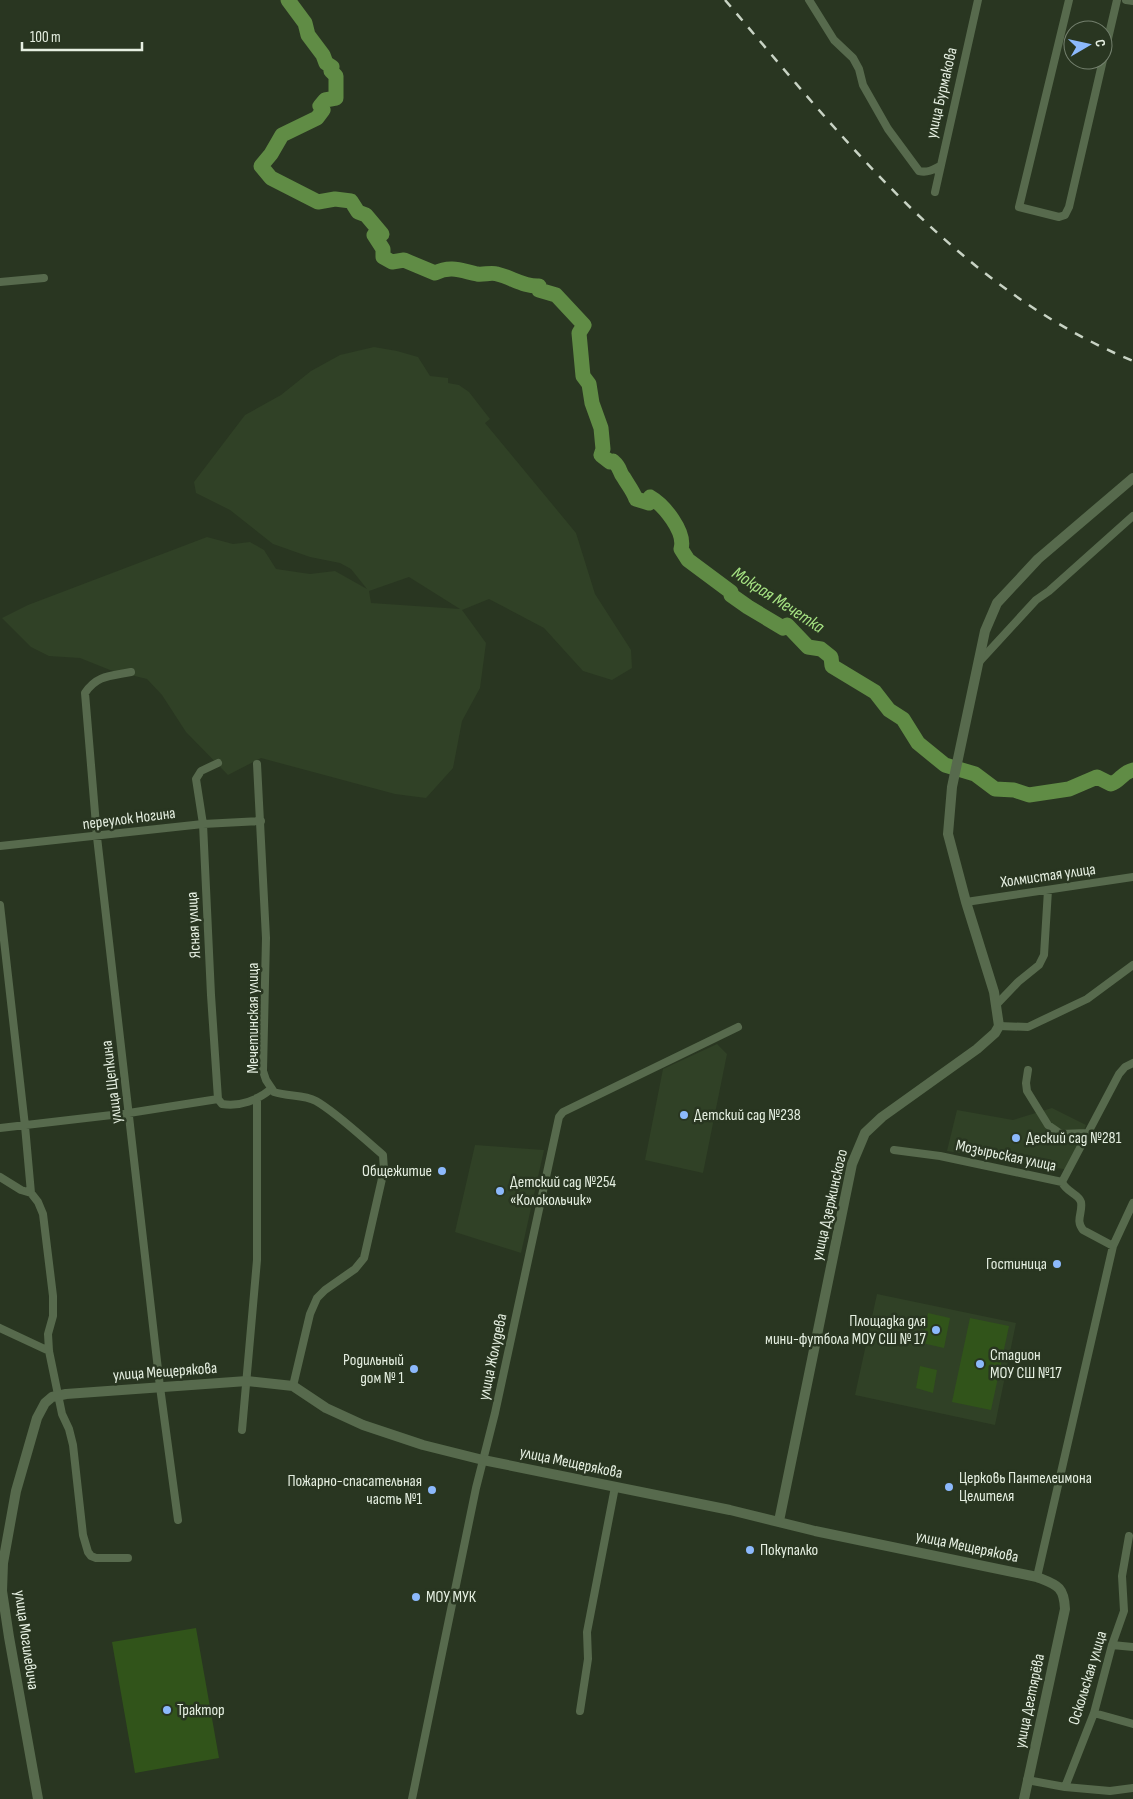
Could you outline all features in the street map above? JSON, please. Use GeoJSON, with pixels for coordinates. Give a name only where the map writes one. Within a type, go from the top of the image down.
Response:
{"type":"FeatureCollection","features":[{"type":"Feature","properties":{"kind":"street"},"geometry":{"type":"LineString","coordinates":[[809,0],[834,40],[852,58],[858,69],[862,85],[888,129],[919,171],[924,172],[940,166]]}},
{"type":"Feature","properties":{"kind":"street","name":"улица Бурмакова"},"geometry":{"type":"LineString","coordinates":[[934,192],[978,0]]}},
{"type":"Feature","properties":{"kind":"street"},"geometry":{"type":"LineString","coordinates":[[1064,20],[1069,0]]}},
{"type":"Feature","properties":{"kind":"street"},"geometry":{"type":"LineString","coordinates":[[1112,20],[1117,0]]}},
{"type":"Feature","properties":{"kind":"street"},"geometry":{"type":"LineString","coordinates":[[1126,0],[1133,1]]}},
{"type":"Feature","properties":{"kind":"street"},"geometry":{"type":"LineString","coordinates":[[1063,25],[1019,207],[1059,217],[1064,215],[1069,207],[1101,70]]}},
{"type":"Feature","properties":{"kind":"street"},"geometry":{"type":"LineString","coordinates":[[0,282],[44,278]]}},
{"type":"Feature","properties":{"kind":"street"},"geometry":{"type":"LineString","coordinates":[[1133,478],[1038,558],[997,603],[985,631],[962,738],[952,787],[948,834],[966,902],[997,1004],[999,1026],[1028,1027],[1087,999],[1133,965]]}},
{"type":"Feature","properties":{"kind":"street"},"geometry":{"type":"LineString","coordinates":[[978,663],[1036,600],[1049,591],[1133,516]]}},
{"type":"Feature","properties":{"kind":"street","name":"улица Щепкина"},"geometry":{"type":"LineString","coordinates":[[131,672],[98,679],[91,684],[85,693],[97,837],[160,1387],[178,1520]]}},
{"type":"Feature","properties":{"kind":"street","name":"Ясная улица"},"geometry":{"type":"LineString","coordinates":[[218,763],[201,771],[196,779],[203,824],[218,1099]]}},
{"type":"Feature","properties":{"kind":"street","name":"Мечетинская улица"},"geometry":{"type":"LineString","coordinates":[[257,764],[266,938],[264,1071],[266,1080],[271,1089],[278,1093],[303,1096],[316,1101],[328,1110],[383,1156],[384,1170],[364,1258],[355,1269],[325,1290],[317,1298],[310,1314],[293,1386]]}},
{"type":"Feature","properties":{"kind":"street","name":"переулок Ногина"},"geometry":{"type":"LineString","coordinates":[[0,846],[97,837],[203,824],[261,821]]}},
{"type":"Feature","properties":{"kind":"street","name":"Холмистая улица"},"geometry":{"type":"LineString","coordinates":[[966,902],[1133,878]]}},
{"type":"Feature","properties":{"kind":"street"},"geometry":{"type":"LineString","coordinates":[[997,1004],[1018,982],[1039,965],[1044,955],[1048,890]]}},
{"type":"Feature","properties":{"kind":"street"},"geometry":{"type":"LineString","coordinates":[[0,906],[31,1193],[38,1202],[43,1214],[53,1296],[53,1316],[48,1334],[49,1351],[62,1414],[74,1445],[83,1535],[91,1556],[96,1558],[128,1558]]}},
{"type":"Feature","properties":{"kind":"street","name":"улица Дзержинского"},"geometry":{"type":"LineString","coordinates":[[779,1521],[852,1164],[865,1133],[882,1117],[977,1049],[995,1033],[999,1026]]}},
{"type":"Feature","properties":{"kind":"street","name":"улица Жолудева"},"geometry":{"type":"LineString","coordinates":[[412,1799],[472,1507],[495,1413],[552,1144],[561,1114],[738,1027]]}},
{"type":"Feature","properties":{"kind":"street","name":"Мозырьская улица"},"geometry":{"type":"LineString","coordinates":[[894,1150],[940,1156],[1062,1182],[1086,1133],[1119,1074],[1133,1063]]}},
{"type":"Feature","properties":{"kind":"street"},"geometry":{"type":"LineString","coordinates":[[1028,1070],[1027,1091],[1048,1125],[1061,1134],[1086,1133]]}},
{"type":"Feature","properties":{"kind":"street"},"geometry":{"type":"LineString","coordinates":[[0,1128],[129,1113],[218,1099],[222,1104],[232,1105],[257,1098],[271,1089]]}},
{"type":"Feature","properties":{"kind":"street"},"geometry":{"type":"LineString","coordinates":[[242,1430],[257,1260],[257,1098]]}},
{"type":"Feature","properties":{"kind":"street"},"geometry":{"type":"LineString","coordinates":[[0,1177],[21,1190],[31,1193]]}},
{"type":"Feature","properties":{"kind":"street"},"geometry":{"type":"LineString","coordinates":[[1062,1182],[1064,1188],[1079,1198],[1081,1204],[1079,1220],[1084,1230],[1114,1246]]}},
{"type":"Feature","properties":{"kind":"street"},"geometry":{"type":"LineString","coordinates":[[1038,1577],[1114,1246],[1133,1203]]}},
{"type":"Feature","properties":{"kind":"street"},"geometry":{"type":"LineString","coordinates":[[0,1328],[49,1351]]}},
{"type":"Feature","properties":{"kind":"street","name":"улица Мещерякова"},"geometry":{"type":"LineString","coordinates":[[58,1395],[247,1381],[293,1386],[326,1408],[363,1425],[423,1445],[483,1460],[1038,1577],[1060,1587],[1065,1597],[1065,1609]]}},
{"type":"Feature","properties":{"kind":"street","name":"улица Могилевича"},"geometry":{"type":"LineString","coordinates":[[38,1799],[1,1591],[6,1537],[29,1443],[37,1418],[45,1403],[58,1395]]}},
{"type":"Feature","properties":{"kind":"street"},"geometry":{"type":"LineString","coordinates":[[580,1711],[588,1659],[588,1632],[615,1487]]}},
{"type":"Feature","properties":{"kind":"street","name":"Оскольская улица"},"geometry":{"type":"LineString","coordinates":[[1065,1787],[1094,1713],[1112,1645],[1124,1611],[1122,1576],[1129,1536]]}},
{"type":"Feature","properties":{"kind":"street","name":"улица Дегтярёва"},"geometry":{"type":"LineString","coordinates":[[1024,1799],[1065,1609]]}},
{"type":"Feature","properties":{"kind":"street"},"geometry":{"type":"LineString","coordinates":[[1112,1645],[1133,1647]]}},
{"type":"Feature","properties":{"kind":"street"},"geometry":{"type":"LineString","coordinates":[[1094,1713],[1133,1724]]}},
{"type":"Feature","properties":{"kind":"street"},"geometry":{"type":"LineString","coordinates":[[1027,1780],[1065,1787],[1110,1791],[1133,1788]]}},
{"type":"Feature","properties":{"kind":"shaded area"},"geometry":{"type":"Polygon","coordinates":[[[374,347],[418,357],[430,376],[448,378],[448,383],[459,385],[469,392],[490,419],[485,423],[576,533],[595,594],[631,650],[632,668],[612,680],[583,671],[544,628],[489,599],[462,610],[486,643],[480,688],[462,721],[453,768],[426,798],[395,794],[261,758],[228,775],[186,732],[162,695],[147,679],[110,670],[80,658],[49,656],[31,647],[2,618],[28,605],[207,537],[233,544],[250,542],[264,550],[276,569],[310,574],[335,571],[367,589],[351,569],[340,563],[310,557],[273,544],[230,510],[196,493],[194,482],[245,415],[281,395],[311,371],[340,355],[374,347]],[[409,577],[369,591],[371,603],[460,609],[409,577]]]}},
{"type":"Feature","properties":{"kind":"shaded area","name":"Детский сад №238"},"geometry":{"type":"Polygon","coordinates":[[[717,1044],[727,1054],[703,1173],[645,1160],[663,1069],[717,1044]]]}},
{"type":"Feature","properties":{"kind":"shaded area","name":"Деский сад №281"},"geometry":{"type":"Polygon","coordinates":[[[1052,1108],[1086,1125],[1070,1170],[947,1151],[957,1110],[1013,1120],[1052,1108]]]}},
{"type":"Feature","properties":{"kind":"shaded area","name":"Детский сад №254 «Колокольчик»"},"geometry":{"type":"Polygon","coordinates":[[[475,1145],[544,1150],[521,1253],[455,1232],[475,1145]]]}},
{"type":"Feature","properties":{"kind":"shaded area"},"geometry":{"type":"Polygon","coordinates":[[[877,1294],[1016,1323],[995,1425],[855,1395],[877,1294]]]}},
{"type":"Feature","properties":{"kind":"green space","name":"Площадка для мини-футбола МОУ СШ № 17"},"geometry":{"type":"Polygon","coordinates":[[[928,1313],[950,1318],[944,1348],[922,1343],[928,1313]]]}},
{"type":"Feature","properties":{"kind":"green space","name":"Стадион МОУ СШ №17"},"geometry":{"type":"Polygon","coordinates":[[[970,1318],[1009,1326],[991,1410],[952,1402],[970,1318]]]}},
{"type":"Feature","properties":{"kind":"green space"},"geometry":{"type":"Polygon","coordinates":[[[920,1366],[937,1370],[933,1393],[916,1388],[920,1366]]]}},
{"type":"Feature","properties":{"kind":"green space"},"geometry":{"type":"Polygon","coordinates":[[[196,1628],[219,1758],[135,1773],[112,1642],[196,1628]]]}},
{"type":"Feature","properties":{"kind":"waterway","name":"Мокрая Мечетка"},"geometry":{"type":"LineString","coordinates":[[288,0],[305,23],[308,35],[323,55],[326,63],[332,67],[331,71],[336,76],[336,98],[325,100],[320,106],[323,110],[317,118],[282,135],[271,154],[261,166],[271,178],[318,202],[335,199],[351,201],[358,212],[366,215],[382,234],[374,235],[383,249],[383,257],[392,262],[404,260],[435,273],[446,269],[477,274],[495,273],[528,285],[539,286],[539,290],[556,295],[584,325],[579,333],[583,376],[589,384],[592,403],[601,428],[603,449],[601,455],[618,466],[636,499],[649,503],[650,497],[667,512],[677,527],[682,542],[681,549],[688,560],[748,607],[783,628],[787,625],[808,647],[821,649],[831,657],[832,666],[875,692],[889,710],[903,719],[918,743],[945,765],[975,774],[995,789],[1014,790],[1029,795],[1069,789],[1097,777],[1111,784],[1133,770]]}},
{"type":"Feature","properties":{"kind":"railway"},"geometry":{"type":"LineString","coordinates":[[725,0],[814,105],[861,156],[908,206],[959,252],[1013,294],[1070,331],[1133,361]]}},
{"type":"Feature","properties":{"kind":"place","name":"Детский сад №238"},"geometry":{"type":"Point","coordinates":[684,1115]}},
{"type":"Feature","properties":{"kind":"place","name":"Деский сад №281"},"geometry":{"type":"Point","coordinates":[1016,1138]}},
{"type":"Feature","properties":{"kind":"place","name":"Общежитие"},"geometry":{"type":"Point","coordinates":[442,1171]}},
{"type":"Feature","properties":{"kind":"place","name":"Детский сад №254 «Колокольчик»"},"geometry":{"type":"Point","coordinates":[500,1191]}},
{"type":"Feature","properties":{"kind":"place","name":"Гостиница"},"geometry":{"type":"Point","coordinates":[1057,1264]}},
{"type":"Feature","properties":{"kind":"place","name":"Площадка для мини-футбола МОУ СШ № 17"},"geometry":{"type":"Point","coordinates":[936,1330]}},
{"type":"Feature","properties":{"kind":"place","name":"Стадион МОУ СШ №17"},"geometry":{"type":"Point","coordinates":[980,1364]}},
{"type":"Feature","properties":{"kind":"place","name":"Родильный дом № 1"},"geometry":{"type":"Point","coordinates":[414,1369]}},
{"type":"Feature","properties":{"kind":"place","name":"Церковь Пантелеимона Целителя"},"geometry":{"type":"Point","coordinates":[949,1487]}},
{"type":"Feature","properties":{"kind":"place","name":"Пожарно-спасательная часть №1"},"geometry":{"type":"Point","coordinates":[432,1490]}},
{"type":"Feature","properties":{"kind":"place","name":"Покупалко"},"geometry":{"type":"Point","coordinates":[750,1550]}},
{"type":"Feature","properties":{"kind":"place","name":"МОУ МУК"},"geometry":{"type":"Point","coordinates":[416,1597]}},
{"type":"Feature","properties":{"kind":"place","name":"Трактор"},"geometry":{"type":"Point","coordinates":[167,1710]}}]}
